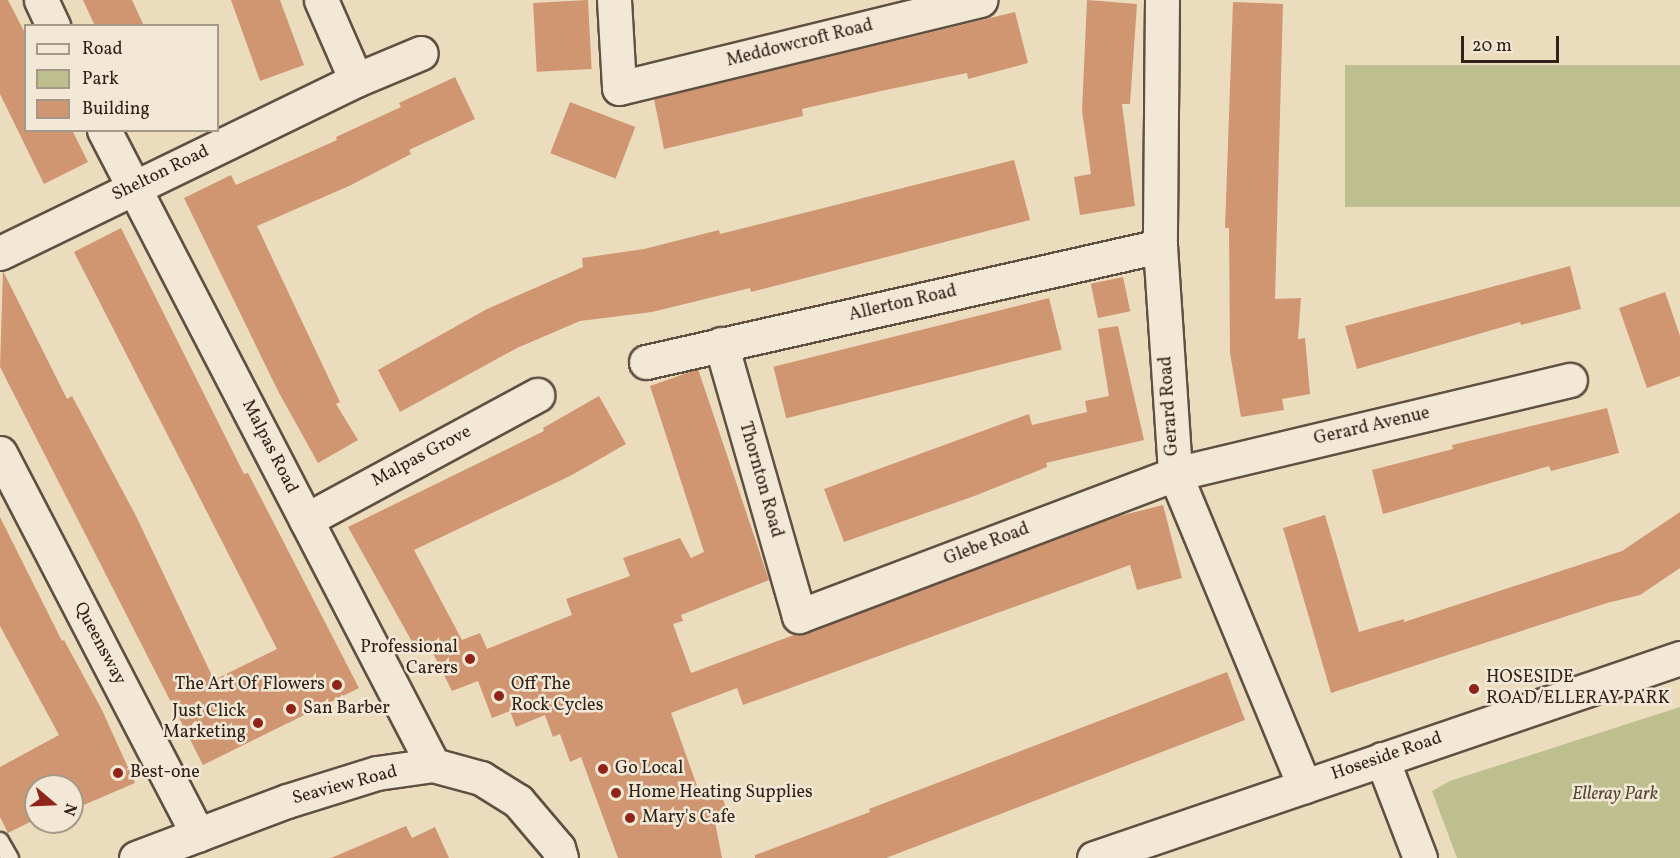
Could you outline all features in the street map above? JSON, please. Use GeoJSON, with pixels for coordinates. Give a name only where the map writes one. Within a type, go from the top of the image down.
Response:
{"type":"FeatureCollection","features":[{"type":"Feature","properties":{"kind":"street"},"geometry":{"type":"LineString","coordinates":[[41,0],[52,24]]}},
{"type":"Feature","properties":{"kind":"street"},"geometry":{"type":"LineString","coordinates":[[321,0],[356,80]]}},
{"type":"Feature","properties":{"kind":"street","name":"Meddowcroft Road"},"geometry":{"type":"LineString","coordinates":[[614,0],[619,88],[980,0]]}},
{"type":"Feature","properties":{"kind":"street","name":"Gerard Road"},"geometry":{"type":"LineString","coordinates":[[1162,0],[1160,246],[1175,474],[1304,786]]}},
{"type":"Feature","properties":{"kind":"street","name":"Shelton Road"},"geometry":{"type":"LineString","coordinates":[[0,253],[356,80],[421,53]]}},
{"type":"Feature","properties":{"kind":"street","name":"Malpas Road"},"geometry":{"type":"LineString","coordinates":[[105,132],[433,765]]}},
{"type":"Feature","properties":{"kind":"street","name":"Allerton Road"},"geometry":{"type":"LineString","coordinates":[[646,362],[1160,246]]}},
{"type":"Feature","properties":{"kind":"street","name":"Thornton Road"},"geometry":{"type":"LineString","coordinates":[[722,345],[800,616]]}},
{"type":"Feature","properties":{"kind":"street","name":"Gerard Avenue"},"geometry":{"type":"LineString","coordinates":[[1175,474],[1570,380]]}},
{"type":"Feature","properties":{"kind":"street","name":"Malpas Grove"},"geometry":{"type":"LineString","coordinates":[[306,520],[537,395]]}},
{"type":"Feature","properties":{"kind":"street","name":"Queensway"},"geometry":{"type":"LineString","coordinates":[[0,453],[187,845]]}},
{"type":"Feature","properties":{"kind":"street","name":"Glebe Road"},"geometry":{"type":"LineString","coordinates":[[800,616],[1175,474]]}},
{"type":"Feature","properties":{"kind":"street","name":"Hoseside Road"},"geometry":{"type":"LineString","coordinates":[[1094,858],[1680,658]]}},
{"type":"Feature","properties":{"kind":"street"},"geometry":{"type":"LineString","coordinates":[[1382,759],[1420,858]]}},
{"type":"Feature","properties":{"kind":"street","name":"Seaview Road"},"geometry":{"type":"LineString","coordinates":[[136,858],[187,845],[377,774],[433,765],[481,778],[518,801],[558,848],[561,858]]}},
{"type":"Feature","properties":{"kind":"lane"},"geometry":{"type":"LineString","coordinates":[[0,841],[10,858]]}},
{"type":"Feature","properties":{"kind":"green space"},"geometry":{"type":"Polygon","coordinates":[[[1345,65],[1680,65],[1680,207],[1345,207],[1345,65]]]}},
{"type":"Feature","properties":{"kind":"green space","name":"Elleray Park"},"geometry":{"type":"Polygon","coordinates":[[[1680,707],[1680,858],[1457,858],[1432,791],[1450,781],[1680,707]]]}},
{"type":"Feature","properties":{"kind":"building"},"geometry":{"type":"Polygon","coordinates":[[[0,0],[8,0],[24,31],[24,132],[73,132],[88,162],[44,184],[0,94],[0,0]]]}},
{"type":"Feature","properties":{"kind":"building"},"geometry":{"type":"Polygon","coordinates":[[[83,0],[132,0],[143,24],[94,24],[83,0]]]}},
{"type":"Feature","properties":{"kind":"building"},"geometry":{"type":"Polygon","coordinates":[[[231,0],[280,0],[304,65],[260,81],[231,0]]]}},
{"type":"Feature","properties":{"kind":"building"},"geometry":{"type":"Polygon","coordinates":[[[588,0],[592,69],[537,72],[533,3],[588,0]]]}},
{"type":"Feature","properties":{"kind":"building"},"geometry":{"type":"Polygon","coordinates":[[[1087,0],[1137,4],[1130,104],[1122,104],[1135,206],[1080,215],[1074,177],[1091,174],[1082,111],[1087,0]]]}},
{"type":"Feature","properties":{"kind":"building"},"geometry":{"type":"Polygon","coordinates":[[[1233,2],[1283,4],[1275,299],[1301,298],[1298,339],[1305,338],[1310,394],[1282,399],[1284,410],[1241,417],[1230,353],[1229,228],[1225,228],[1233,2]]]}},
{"type":"Feature","properties":{"kind":"building"},"geometry":{"type":"Polygon","coordinates":[[[1015,12],[1028,63],[968,79],[967,73],[802,109],[803,116],[664,149],[654,99],[1015,12]]]}},
{"type":"Feature","properties":{"kind":"building"},"geometry":{"type":"Polygon","coordinates":[[[455,77],[475,119],[409,150],[411,154],[349,186],[257,226],[340,402],[336,404],[358,440],[318,463],[278,391],[184,198],[231,175],[236,185],[337,140],[336,137],[401,107],[399,103],[455,77]]]}},
{"type":"Feature","properties":{"kind":"building"},"geometry":{"type":"Polygon","coordinates":[[[570,102],[635,127],[616,178],[550,153],[570,102]]]}},
{"type":"Feature","properties":{"kind":"building"},"geometry":{"type":"Polygon","coordinates":[[[1014,160],[1030,220],[751,292],[750,288],[652,312],[580,321],[517,348],[400,412],[378,370],[487,309],[583,267],[582,258],[644,249],[719,230],[720,234],[1014,160]]]}},
{"type":"Feature","properties":{"kind":"building"},"geometry":{"type":"Polygon","coordinates":[[[121,228],[244,474],[248,473],[359,688],[203,765],[0,367],[3,271],[67,399],[72,396],[136,516],[214,680],[277,649],[74,252],[121,228]]]}},
{"type":"Feature","properties":{"kind":"building"},"geometry":{"type":"Polygon","coordinates":[[[1570,266],[1581,309],[1521,325],[1520,322],[1357,369],[1345,326],[1570,266]]]}},
{"type":"Feature","properties":{"kind":"building"},"geometry":{"type":"Polygon","coordinates":[[[1123,277],[1130,311],[1098,318],[1091,284],[1123,277]]]}},
{"type":"Feature","properties":{"kind":"building"},"geometry":{"type":"Polygon","coordinates":[[[1665,292],[1680,336],[1680,376],[1647,388],[1619,308],[1665,292]]]}},
{"type":"Feature","properties":{"kind":"building"},"geometry":{"type":"Polygon","coordinates":[[[1049,298],[1062,349],[786,418],[773,367],[1049,298]]]}},
{"type":"Feature","properties":{"kind":"building"},"geometry":{"type":"Polygon","coordinates":[[[1118,326],[1144,440],[1046,463],[1047,467],[977,495],[844,542],[824,489],[1029,414],[1032,425],[1087,412],[1085,401],[1109,396],[1098,329],[1118,326]]]}},
{"type":"Feature","properties":{"kind":"building"},"geometry":{"type":"Polygon","coordinates":[[[698,369],[769,580],[681,615],[683,621],[673,624],[691,673],[1111,518],[1163,505],[1182,578],[1137,590],[1130,565],[743,705],[737,688],[671,713],[700,794],[719,787],[729,816],[715,822],[722,858],[618,858],[581,757],[570,762],[560,734],[553,737],[545,715],[516,727],[510,711],[492,718],[478,681],[452,691],[427,641],[415,647],[348,527],[544,431],[543,428],[599,396],[626,444],[570,476],[414,550],[462,640],[480,633],[487,649],[572,615],[566,599],[630,576],[623,558],[680,538],[691,558],[704,552],[650,386],[698,369]]]}},
{"type":"Feature","properties":{"kind":"building"},"geometry":{"type":"Polygon","coordinates":[[[1607,408],[1619,453],[1551,471],[1549,466],[1383,514],[1372,470],[1453,449],[1452,445],[1607,408]]]}},
{"type":"Feature","properties":{"kind":"building"},"geometry":{"type":"Polygon","coordinates":[[[1680,512],[1680,568],[1640,595],[1607,603],[1331,693],[1283,528],[1325,515],[1359,632],[1404,619],[1404,622],[1622,551],[1680,512]]]}},
{"type":"Feature","properties":{"kind":"building"},"geometry":{"type":"Polygon","coordinates":[[[0,517],[62,641],[64,640],[102,710],[135,783],[84,805],[84,774],[24,774],[24,825],[8,833],[0,817],[0,767],[59,735],[0,626],[0,517]]]}},
{"type":"Feature","properties":{"kind":"building"},"geometry":{"type":"Polygon","coordinates":[[[1227,672],[1245,720],[886,858],[755,858],[755,855],[870,812],[869,809],[1227,672]]]}},
{"type":"Feature","properties":{"kind":"building"},"geometry":{"type":"Polygon","coordinates":[[[406,826],[412,838],[435,827],[449,858],[331,858],[406,826]]]}},
{"type":"Feature","properties":{"kind":"place","name":"Professional Carers"},"geometry":{"type":"Point","coordinates":[470,659]}},
{"type":"Feature","properties":{"kind":"place","name":"The Art Of Flowers"},"geometry":{"type":"Point","coordinates":[337,685]}},
{"type":"Feature","properties":{"kind":"place","name":"HOSESIDE ROAD/ELLERAY PARK"},"geometry":{"type":"Point","coordinates":[1474,689]}},
{"type":"Feature","properties":{"kind":"place","name":"Off The Rock Cycles"},"geometry":{"type":"Point","coordinates":[499,696]}},
{"type":"Feature","properties":{"kind":"place","name":"San Barber"},"geometry":{"type":"Point","coordinates":[291,709]}},
{"type":"Feature","properties":{"kind":"place","name":"Just Click Marketing"},"geometry":{"type":"Point","coordinates":[258,723]}},
{"type":"Feature","properties":{"kind":"place","name":"Go Local"},"geometry":{"type":"Point","coordinates":[603,769]}},
{"type":"Feature","properties":{"kind":"place","name":"Best-one"},"geometry":{"type":"Point","coordinates":[118,773]}},
{"type":"Feature","properties":{"kind":"place","name":"Home Heating Supplies"},"geometry":{"type":"Point","coordinates":[616,793]}},
{"type":"Feature","properties":{"kind":"place","name":"Mary's Cafe"},"geometry":{"type":"Point","coordinates":[630,818]}}]}
